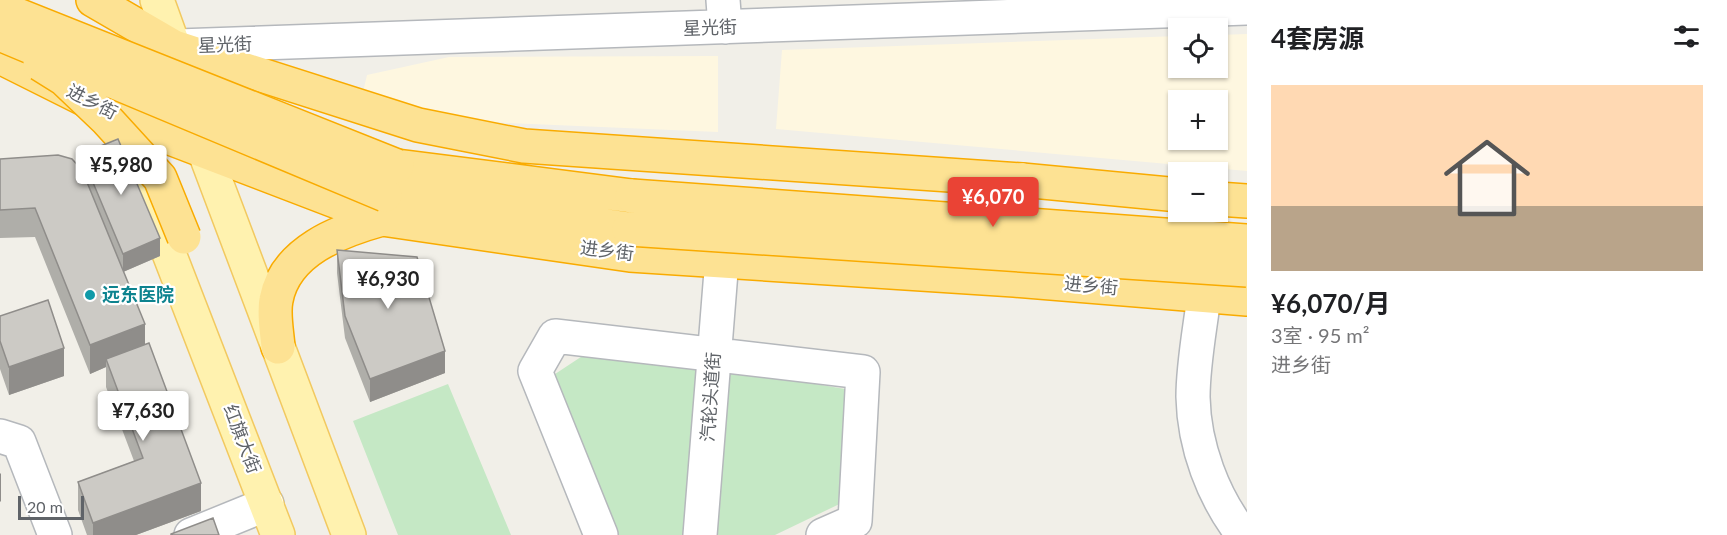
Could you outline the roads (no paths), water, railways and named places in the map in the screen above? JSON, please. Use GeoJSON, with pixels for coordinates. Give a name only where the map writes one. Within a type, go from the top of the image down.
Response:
{"type":"FeatureCollection","features":[{"type":"Feature","properties":{"kind":"highway"},"geometry":{"type":"LineString","coordinates":[[95,0],[174,47],[418,125],[524,146],[1022,180],[1168,194]]}},
{"type":"Feature","properties":{"kind":"highway","name":"红旗大街"},"geometry":{"type":"LineString","coordinates":[[95,0],[136,125]]}},
{"type":"Feature","properties":{"kind":"highway"},"geometry":{"type":"LineString","coordinates":[[0,8],[398,166],[632,196],[1247,241]]}},
{"type":"Feature","properties":{"kind":"highway"},"geometry":{"type":"LineString","coordinates":[[0,36],[64,79],[145,161],[160,178],[184,237]]}},
{"type":"Feature","properties":{"kind":"highway","name":"进乡街"},"geometry":{"type":"LineString","coordinates":[[0,36],[385,195],[629,229],[1247,270]]}},
{"type":"Feature","properties":{"kind":"highway"},"geometry":{"type":"LineString","coordinates":[[174,47],[205,153]]}},
{"type":"Feature","properties":{"kind":"highway","name":"进乡街"},"geometry":{"type":"LineString","coordinates":[[0,57],[136,125],[382,219],[630,255],[722,259],[1247,299]]}},
{"type":"Feature","properties":{"kind":"highway"},"geometry":{"type":"LineString","coordinates":[[1228,200],[1247,201]]}},
{"type":"Feature","properties":{"kind":"highway"},"geometry":{"type":"LineString","coordinates":[[278,347],[276,300],[291,265],[328,238],[382,219]]}},
{"type":"Feature","properties":{"kind":"main road"},"geometry":{"type":"LineString","coordinates":[[157,0],[174,47]]}},
{"type":"Feature","properties":{"kind":"main road","name":"红旗大街"},"geometry":{"type":"LineString","coordinates":[[136,125],[165,243],[278,535]]}},
{"type":"Feature","properties":{"kind":"main road"},"geometry":{"type":"LineString","coordinates":[[205,153],[349,535]]}},
{"type":"Feature","properties":{"kind":"main road"},"geometry":{"type":"LineString","coordinates":[[184,237],[302,535]]}},
{"type":"Feature","properties":{"kind":"street","name":"星光街"},"geometry":{"type":"LineString","coordinates":[[174,47],[724,14],[1247,8]]}},
{"type":"Feature","properties":{"kind":"street"},"geometry":{"type":"LineString","coordinates":[[1014,280],[1022,180]]}},
{"type":"Feature","properties":{"kind":"street","name":"汽轮头道街"},"geometry":{"type":"LineString","coordinates":[[700,535],[722,259]]}},
{"type":"Feature","properties":{"kind":"street"},"geometry":{"type":"LineString","coordinates":[[1204,296],[1193,398],[1201,455],[1214,488],[1243,535]]}},
{"type":"Feature","properties":{"kind":"street"},"geometry":{"type":"LineString","coordinates":[[601,535],[535,371],[555,336],[863,372],[855,521],[823,535]]}},
{"type":"Feature","properties":{"kind":"street"},"geometry":{"type":"LineString","coordinates":[[0,436],[19,442],[55,535]]}},
{"type":"Feature","properties":{"kind":"street"},"geometry":{"type":"LineString","coordinates":[[191,535],[267,504]]}},
{"type":"Feature","properties":{"kind":"place","name":"远东医院"},"geometry":{"type":"Point","coordinates":[90,295]}}]}
